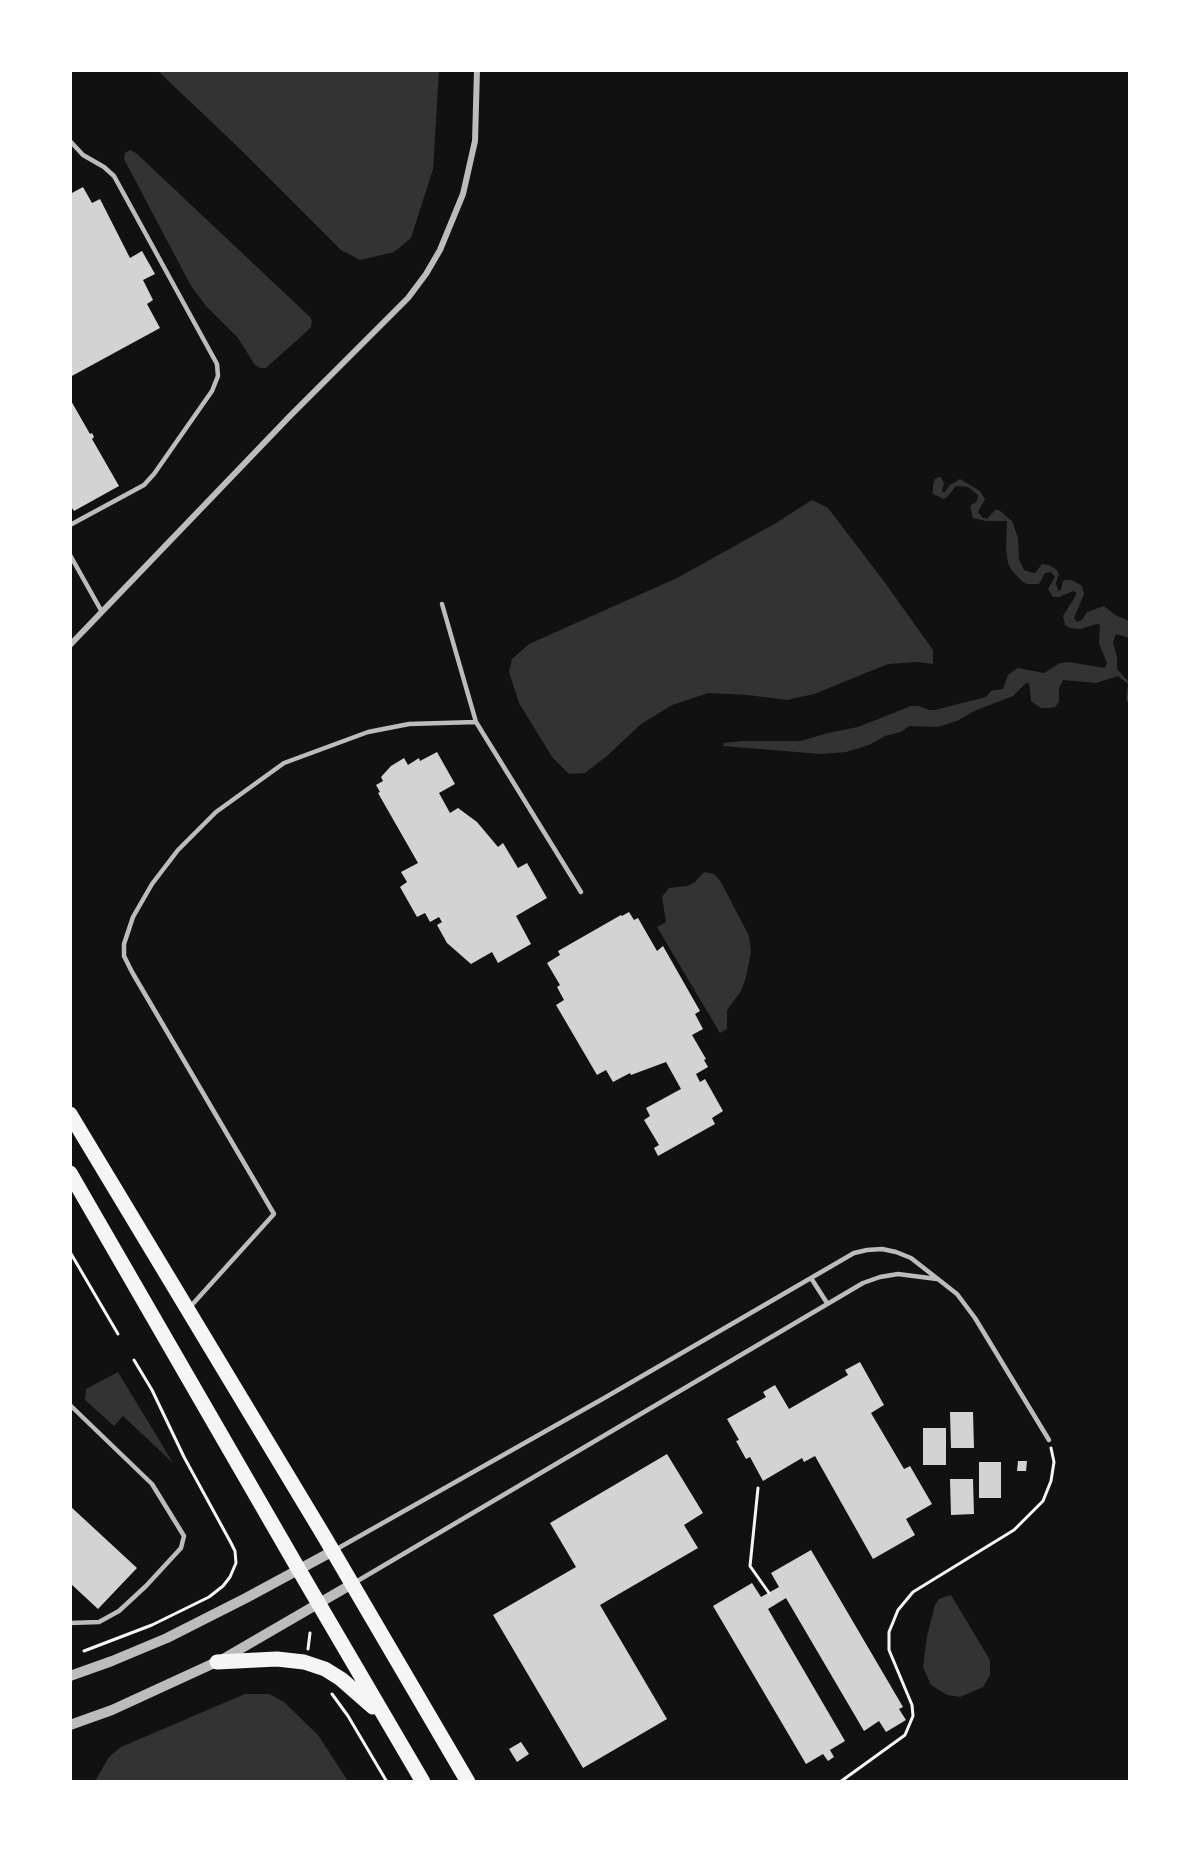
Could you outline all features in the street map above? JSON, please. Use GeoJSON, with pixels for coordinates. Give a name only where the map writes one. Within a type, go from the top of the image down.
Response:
{"type":"FeatureCollection","features":[{"type":"Feature","properties":{"kind":"main road"},"geometry":{"type":"LineString","coordinates":[[70,1114],[333,1551],[468,1782]]}},
{"type":"Feature","properties":{"kind":"main road"},"geometry":{"type":"LineString","coordinates":[[70,1173],[423,1782]]}},
{"type":"Feature","properties":{"kind":"main road"},"geometry":{"type":"LineString","coordinates":[[217,1662],[277,1659],[297,1660],[311,1664],[341,1678],[388,1722]]}},
{"type":"Feature","properties":{"kind":"street"},"geometry":{"type":"LineString","coordinates":[[70,645],[289,417],[408,298],[426,274],[440,250],[463,194],[475,141],[477,70]]}},
{"type":"Feature","properties":{"kind":"street"},"geometry":{"type":"LineString","coordinates":[[70,1676],[167,1638],[333,1551]]}},
{"type":"Feature","properties":{"kind":"street"},"geometry":{"type":"LineString","coordinates":[[70,1725],[112,1710],[217,1662],[352,1584]]}},
{"type":"Feature","properties":{"kind":"lane"},"geometry":{"type":"LineString","coordinates":[[70,141],[83,155],[104,167],[114,176],[217,364],[218,376],[212,391],[144,485],[70,525]]}},
{"type":"Feature","properties":{"kind":"lane"},"geometry":{"type":"LineString","coordinates":[[70,555],[102,612]]}},
{"type":"Feature","properties":{"kind":"lane"},"geometry":{"type":"LineString","coordinates":[[442,604],[476,722],[581,892]]}},
{"type":"Feature","properties":{"kind":"lane"},"geometry":{"type":"LineString","coordinates":[[188,1309],[274,1214],[124,956],[124,944],[133,917],[152,884],[178,850],[216,812],[284,763],[368,732],[409,724],[476,722]]}},
{"type":"Feature","properties":{"kind":"lane"},"geometry":{"type":"LineString","coordinates":[[333,1551],[854,1253],[867,1250],[882,1249],[911,1258],[957,1294],[975,1318],[1049,1440]]}},
{"type":"Feature","properties":{"kind":"lane"},"geometry":{"type":"LineString","coordinates":[[352,1584],[863,1283],[898,1274],[918,1275],[939,1280]]}},
{"type":"Feature","properties":{"kind":"lane"},"geometry":{"type":"LineString","coordinates":[[811,1278],[826,1303]]}},
{"type":"Feature","properties":{"kind":"lane"},"geometry":{"type":"LineString","coordinates":[[70,1405],[152,1484],[184,1536],[181,1548],[119,1611],[99,1622],[70,1623]]}},
{"type":"Feature","properties":{"kind":"path"},"geometry":{"type":"LineString","coordinates":[[70,1252],[118,1334]]}},
{"type":"Feature","properties":{"kind":"path"},"geometry":{"type":"LineString","coordinates":[[840,1782],[905,1735],[913,1716],[912,1705],[889,1650],[889,1632],[898,1610],[913,1592],[1014,1530],[1043,1501],[1051,1481],[1054,1462],[1049,1440]]}},
{"type":"Feature","properties":{"kind":"path"},"geometry":{"type":"LineString","coordinates":[[758,1488],[750,1566],[769,1593]]}},
{"type":"Feature","properties":{"kind":"path"},"geometry":{"type":"LineString","coordinates":[[307,1653],[310,1633]]}},
{"type":"Feature","properties":{"kind":"path"},"geometry":{"type":"LineString","coordinates":[[333,1694],[387,1782]]}},
{"type":"Feature","properties":{"kind":"shaded area"},"geometry":{"type":"Polygon","coordinates":[[[158,71],[439,71],[433,169],[411,238],[394,252],[360,260],[341,250],[158,71]]]}},
{"type":"Feature","properties":{"kind":"shaded area"},"geometry":{"type":"Polygon","coordinates":[[[130,150],[136,153],[310,317],[311,327],[266,368],[255,365],[238,338],[206,306],[191,286],[124,159],[125,153],[130,150]]]}},
{"type":"Feature","properties":{"kind":"shaded area"},"geometry":{"type":"Polygon","coordinates":[[[939,477],[944,483],[942,491],[944,493],[950,485],[960,479],[980,491],[985,499],[978,512],[982,517],[987,519],[995,510],[999,510],[1012,521],[1018,538],[1019,559],[1024,570],[1036,572],[1042,564],[1056,569],[1059,574],[1056,583],[1058,591],[1061,590],[1063,581],[1066,580],[1072,580],[1082,586],[1084,594],[1074,618],[1077,622],[1082,620],[1087,612],[1104,606],[1115,615],[1129,621],[1129,638],[1116,634],[1113,642],[1117,669],[1129,681],[1129,705],[1126,699],[1128,684],[1118,676],[1096,683],[1063,680],[1059,688],[1059,702],[1055,707],[1048,708],[1041,708],[1031,701],[1029,683],[1026,683],[1013,696],[974,711],[957,721],[937,727],[909,726],[901,732],[846,752],[821,754],[723,746],[724,743],[742,741],[801,741],[858,727],[911,706],[935,710],[986,697],[991,691],[1003,689],[1008,675],[1018,668],[1044,673],[1060,663],[1069,662],[1105,668],[1107,663],[1099,643],[1100,625],[1080,629],[1065,625],[1063,616],[1076,592],[1053,597],[1048,589],[1055,577],[1051,572],[1045,573],[1039,584],[1027,584],[1022,581],[1008,563],[1007,521],[986,521],[973,518],[970,506],[977,501],[978,495],[968,487],[956,486],[944,499],[933,494],[935,479],[939,477]]]}},
{"type":"Feature","properties":{"kind":"shaded area"},"geometry":{"type":"Polygon","coordinates":[[[812,500],[828,508],[883,580],[933,650],[933,664],[918,662],[888,664],[814,694],[787,700],[708,693],[672,705],[641,724],[585,773],[569,774],[552,757],[519,703],[509,672],[512,659],[529,644],[677,578],[776,523],[812,500]]]}},
{"type":"Feature","properties":{"kind":"shaded area"},"geometry":{"type":"Polygon","coordinates":[[[704,872],[714,874],[721,882],[749,936],[751,952],[741,991],[727,1010],[727,1029],[720,1033],[657,927],[666,922],[662,897],[669,888],[687,886],[695,882],[704,872]]]}},
{"type":"Feature","properties":{"kind":"shaded area"},"geometry":{"type":"Polygon","coordinates":[[[118,1372],[173,1463],[123,1416],[114,1426],[85,1400],[86,1389],[118,1372]]]}},
{"type":"Feature","properties":{"kind":"shaded area"},"geometry":{"type":"Polygon","coordinates":[[[951,1595],[990,1660],[990,1675],[983,1687],[960,1697],[947,1695],[931,1685],[923,1667],[927,1636],[935,1605],[939,1599],[951,1595]]]}},
{"type":"Feature","properties":{"kind":"shaded area"},"geometry":{"type":"Polygon","coordinates":[[[245,1694],[269,1694],[284,1702],[318,1735],[348,1781],[95,1781],[109,1757],[121,1747],[245,1694]]]}},
{"type":"Feature","properties":{"kind":"building"},"geometry":{"type":"Polygon","coordinates":[[[83,187],[92,203],[100,199],[130,258],[142,251],[155,274],[143,280],[153,300],[147,304],[160,328],[70,377],[70,194],[83,187]]]}},
{"type":"Feature","properties":{"kind":"building"},"geometry":{"type":"Polygon","coordinates":[[[70,399],[90,434],[92,433],[94,437],[92,439],[119,486],[74,511],[70,505],[70,399]]]}},
{"type":"Feature","properties":{"kind":"building"},"geometry":{"type":"Polygon","coordinates":[[[437,752],[455,784],[439,793],[450,813],[458,808],[477,822],[498,847],[503,843],[518,868],[527,863],[547,898],[516,916],[531,944],[498,963],[492,952],[471,964],[447,943],[437,925],[442,922],[439,917],[430,922],[425,913],[417,917],[400,887],[407,882],[401,872],[418,863],[378,793],[380,792],[376,785],[383,781],[381,777],[391,766],[404,758],[408,765],[419,758],[420,761],[437,752]]]}},
{"type":"Feature","properties":{"kind":"building"},"geometry":{"type":"Polygon","coordinates":[[[629,912],[634,920],[638,918],[657,951],[663,946],[700,1011],[695,1014],[703,1029],[692,1035],[708,1067],[696,1074],[700,1082],[705,1079],[723,1111],[712,1118],[715,1124],[658,1156],[654,1148],[659,1145],[644,1120],[650,1116],[646,1108],[681,1089],[666,1062],[631,1075],[630,1073],[613,1082],[606,1070],[597,1075],[556,1005],[564,1000],[557,987],[560,985],[547,963],[560,955],[558,951],[629,912]]]}},
{"type":"Feature","properties":{"kind":"building"},"geometry":{"type":"Polygon","coordinates":[[[860,1362],[884,1405],[871,1413],[904,1469],[910,1466],[932,1504],[906,1519],[915,1535],[873,1559],[815,1456],[804,1462],[802,1458],[763,1481],[750,1457],[746,1459],[736,1441],[739,1440],[727,1419],[766,1397],[763,1392],[775,1385],[789,1409],[848,1375],[845,1370],[860,1362]]]}},
{"type":"Feature","properties":{"kind":"building"},"geometry":{"type":"Polygon","coordinates":[[[950,1412],[973,1412],[974,1448],[951,1448],[950,1412]]]}},
{"type":"Feature","properties":{"kind":"building"},"geometry":{"type":"Polygon","coordinates":[[[923,1428],[946,1428],[946,1465],[923,1465],[923,1428]]]}},
{"type":"Feature","properties":{"kind":"building"},"geometry":{"type":"Polygon","coordinates":[[[667,1454],[703,1513],[684,1525],[698,1548],[600,1605],[667,1719],[583,1768],[493,1615],[576,1567],[550,1523],[667,1454]]]}},
{"type":"Feature","properties":{"kind":"building"},"geometry":{"type":"Polygon","coordinates":[[[1018,1461],[1027,1461],[1026,1471],[1017,1471],[1018,1461]]]}},
{"type":"Feature","properties":{"kind":"building"},"geometry":{"type":"Polygon","coordinates":[[[979,1462],[1001,1462],[1001,1498],[979,1498],[979,1462]]]}},
{"type":"Feature","properties":{"kind":"building"},"geometry":{"type":"Polygon","coordinates":[[[950,1479],[973,1479],[974,1514],[951,1515],[950,1479]]]}},
{"type":"Feature","properties":{"kind":"building"},"geometry":{"type":"Polygon","coordinates":[[[70,1506],[137,1568],[98,1609],[70,1583],[70,1506]]]}},
{"type":"Feature","properties":{"kind":"building"},"geometry":{"type":"Polygon","coordinates":[[[811,1550],[903,1707],[899,1709],[906,1720],[886,1732],[879,1721],[864,1731],[786,1598],[768,1609],[845,1741],[830,1750],[834,1757],[828,1761],[823,1754],[806,1764],[713,1606],[752,1583],[761,1597],[779,1587],[771,1573],[811,1550]]]}},
{"type":"Feature","properties":{"kind":"building"},"geometry":{"type":"Polygon","coordinates":[[[521,1742],[529,1754],[517,1762],[509,1749],[521,1742]]]}}]}
